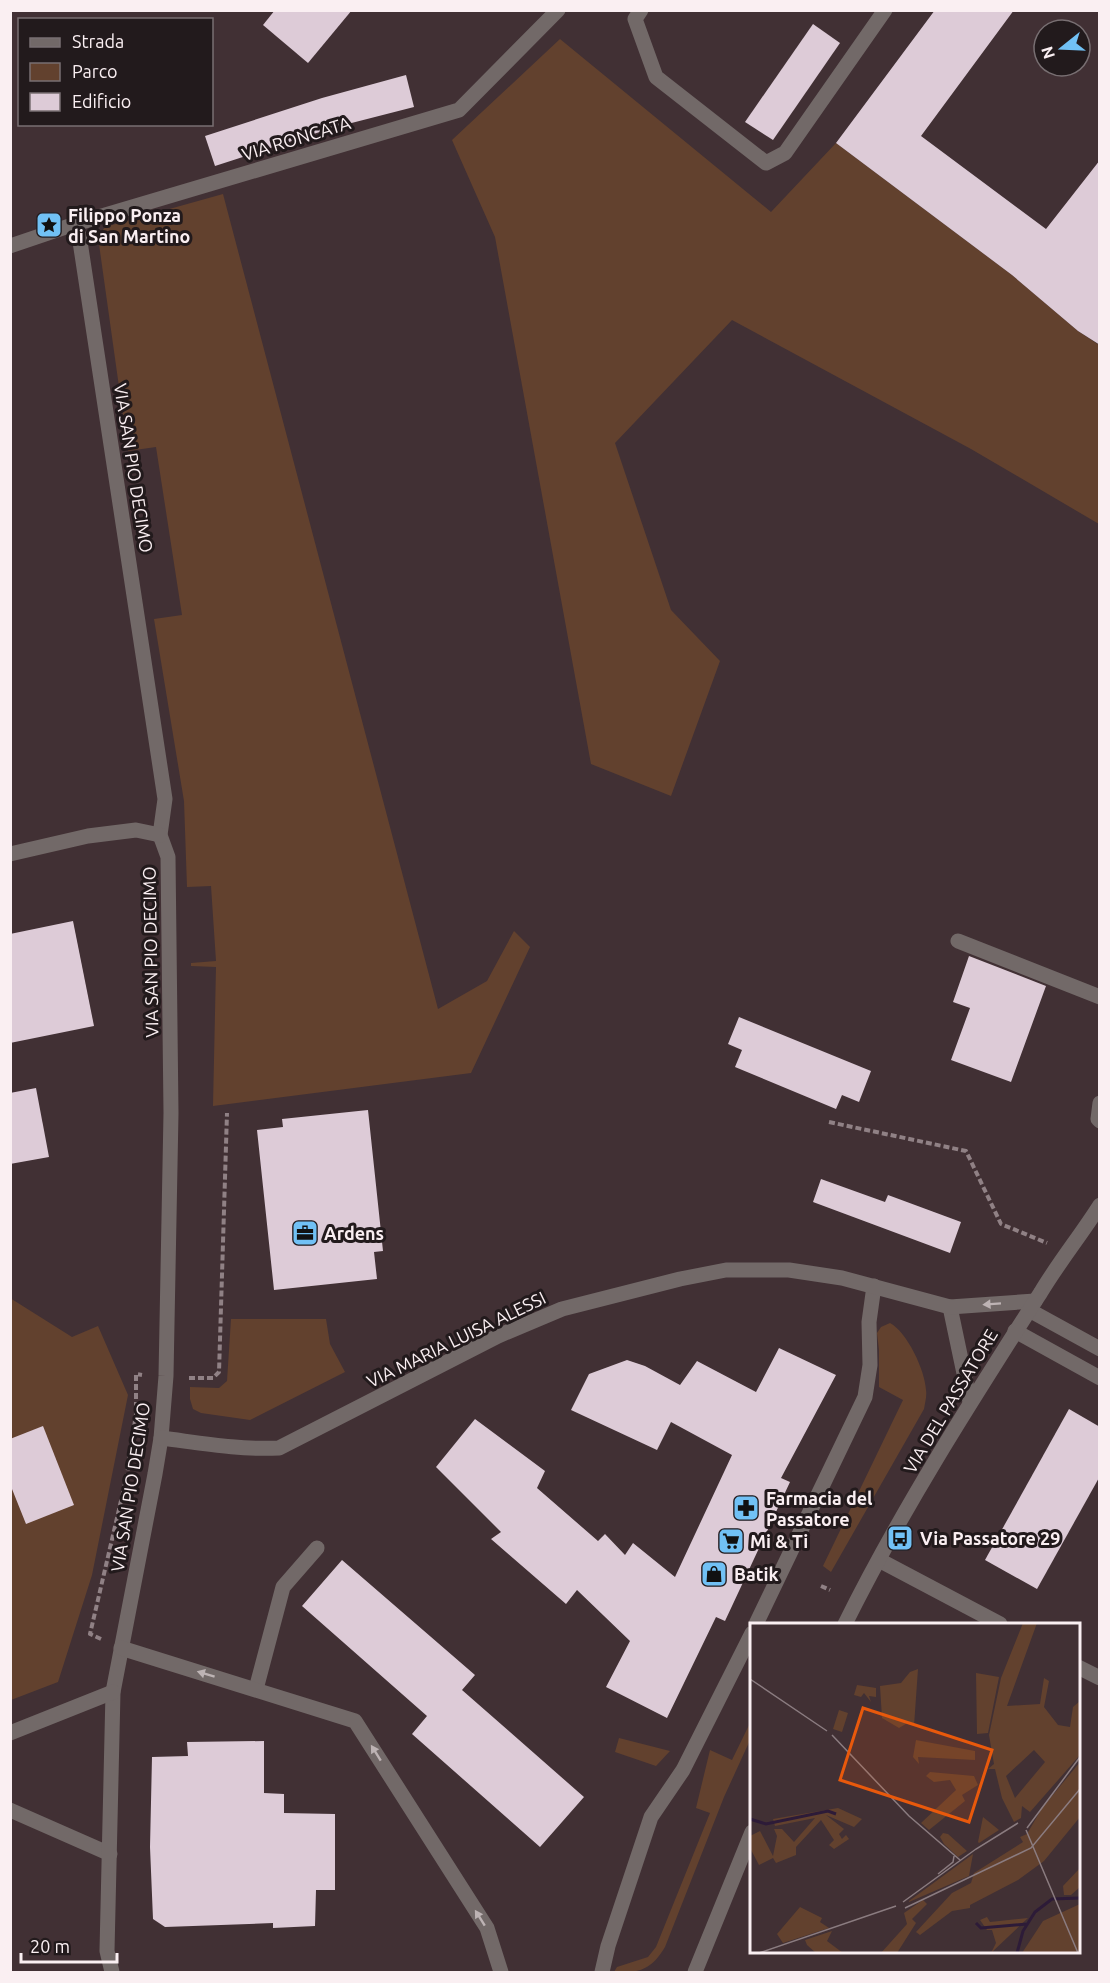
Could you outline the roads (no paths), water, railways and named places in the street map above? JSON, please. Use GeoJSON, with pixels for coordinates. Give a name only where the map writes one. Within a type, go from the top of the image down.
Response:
{"type":"FeatureCollection","features":[{"type":"Feature","properties":{"kind":"street","name":"VIA RONCATA"},"geometry":{"type":"LineString","coordinates":[[10,246],[75,224],[459,110],[558,10]]}},
{"type":"Feature","properties":{"kind":"street"},"geometry":{"type":"LineString","coordinates":[[641,10],[635,19],[656,77],[766,163],[785,153],[885,10]]}},
{"type":"Feature","properties":{"kind":"street","name":"VIA SAN PIO DECIMO"},"geometry":{"type":"LineString","coordinates":[[75,224],[79,235],[165,800],[160,835],[168,857],[171,1113],[166,1376],[161,1438],[113,1692],[107,1951],[112,1972]]}},
{"type":"Feature","properties":{"kind":"street"},"geometry":{"type":"LineString","coordinates":[[10,854],[88,836],[136,830],[160,835]]}},
{"type":"Feature","properties":{"kind":"street"},"geometry":{"type":"LineString","coordinates":[[958,941],[1100,997]]}},
{"type":"Feature","properties":{"kind":"street"},"geometry":{"type":"LineString","coordinates":[[1100,1103],[1098,1119],[1100,1121]]}},
{"type":"Feature","properties":{"kind":"street","name":"VIA DEL PASSATORE"},"geometry":{"type":"LineString","coordinates":[[846,1623],[970,1402],[1067,1251],[1100,1205]]}},
{"type":"Feature","properties":{"kind":"street","name":"VIA MARIA LUISA ALESSI"},"geometry":{"type":"LineString","coordinates":[[161,1438],[209,1445],[257,1449],[279,1448],[498,1336],[562,1309],[661,1282],[726,1270],[789,1270],[842,1278],[950,1307],[1032,1306]]}},
{"type":"Feature","properties":{"kind":"street"},"geometry":{"type":"LineString","coordinates":[[756,1623],[865,1397],[870,1365],[869,1322],[874,1286]]}},
{"type":"Feature","properties":{"kind":"street"},"geometry":{"type":"LineString","coordinates":[[1032,1306],[1100,1349]]}},
{"type":"Feature","properties":{"kind":"street"},"geometry":{"type":"LineString","coordinates":[[950,1307],[970,1402]]}},
{"type":"Feature","properties":{"kind":"street"},"geometry":{"type":"LineString","coordinates":[[1015,1331],[1100,1378]]}},
{"type":"Feature","properties":{"kind":"street"},"geometry":{"type":"LineString","coordinates":[[256,1689],[283,1587],[317,1548]]}},
{"type":"Feature","properties":{"kind":"street"},"geometry":{"type":"LineString","coordinates":[[879,1560],[998,1623]]}},
{"type":"Feature","properties":{"kind":"street"},"geometry":{"type":"LineString","coordinates":[[602,1972],[608,1946],[651,1817],[683,1770],[750,1637]]}},
{"type":"Feature","properties":{"kind":"street"},"geometry":{"type":"LineString","coordinates":[[121,1648],[356,1721],[487,1928],[501,1972]]}},
{"type":"Feature","properties":{"kind":"street"},"geometry":{"type":"LineString","coordinates":[[1080,1668],[1100,1678]]}},
{"type":"Feature","properties":{"kind":"street"},"geometry":{"type":"LineString","coordinates":[[10,1733],[113,1692]]}},
{"type":"Feature","properties":{"kind":"street"},"geometry":{"type":"LineString","coordinates":[[10,1810],[110,1854]]}},
{"type":"Feature","properties":{"kind":"street"},"geometry":{"type":"LineString","coordinates":[[696,1972],[750,1837]]}},
{"type":"Feature","properties":{"kind":"place","name":"Filippo Ponza di San Martino"},"geometry":{"type":"Point","coordinates":[49,225]}},
{"type":"Feature","properties":{"kind":"place","name":"Ardens"},"geometry":{"type":"Point","coordinates":[305,1233]}},
{"type":"Feature","properties":{"kind":"place","name":"Farmacia del Passatore"},"geometry":{"type":"Point","coordinates":[746,1508]}},
{"type":"Feature","properties":{"kind":"place","name":"Via Passatore 29"},"geometry":{"type":"Point","coordinates":[900,1538]}},
{"type":"Feature","properties":{"kind":"place","name":"Mi & Ti"},"geometry":{"type":"Point","coordinates":[731,1541]}},
{"type":"Feature","properties":{"kind":"place","name":"Batik"},"geometry":{"type":"Point","coordinates":[714,1574]}}]}
